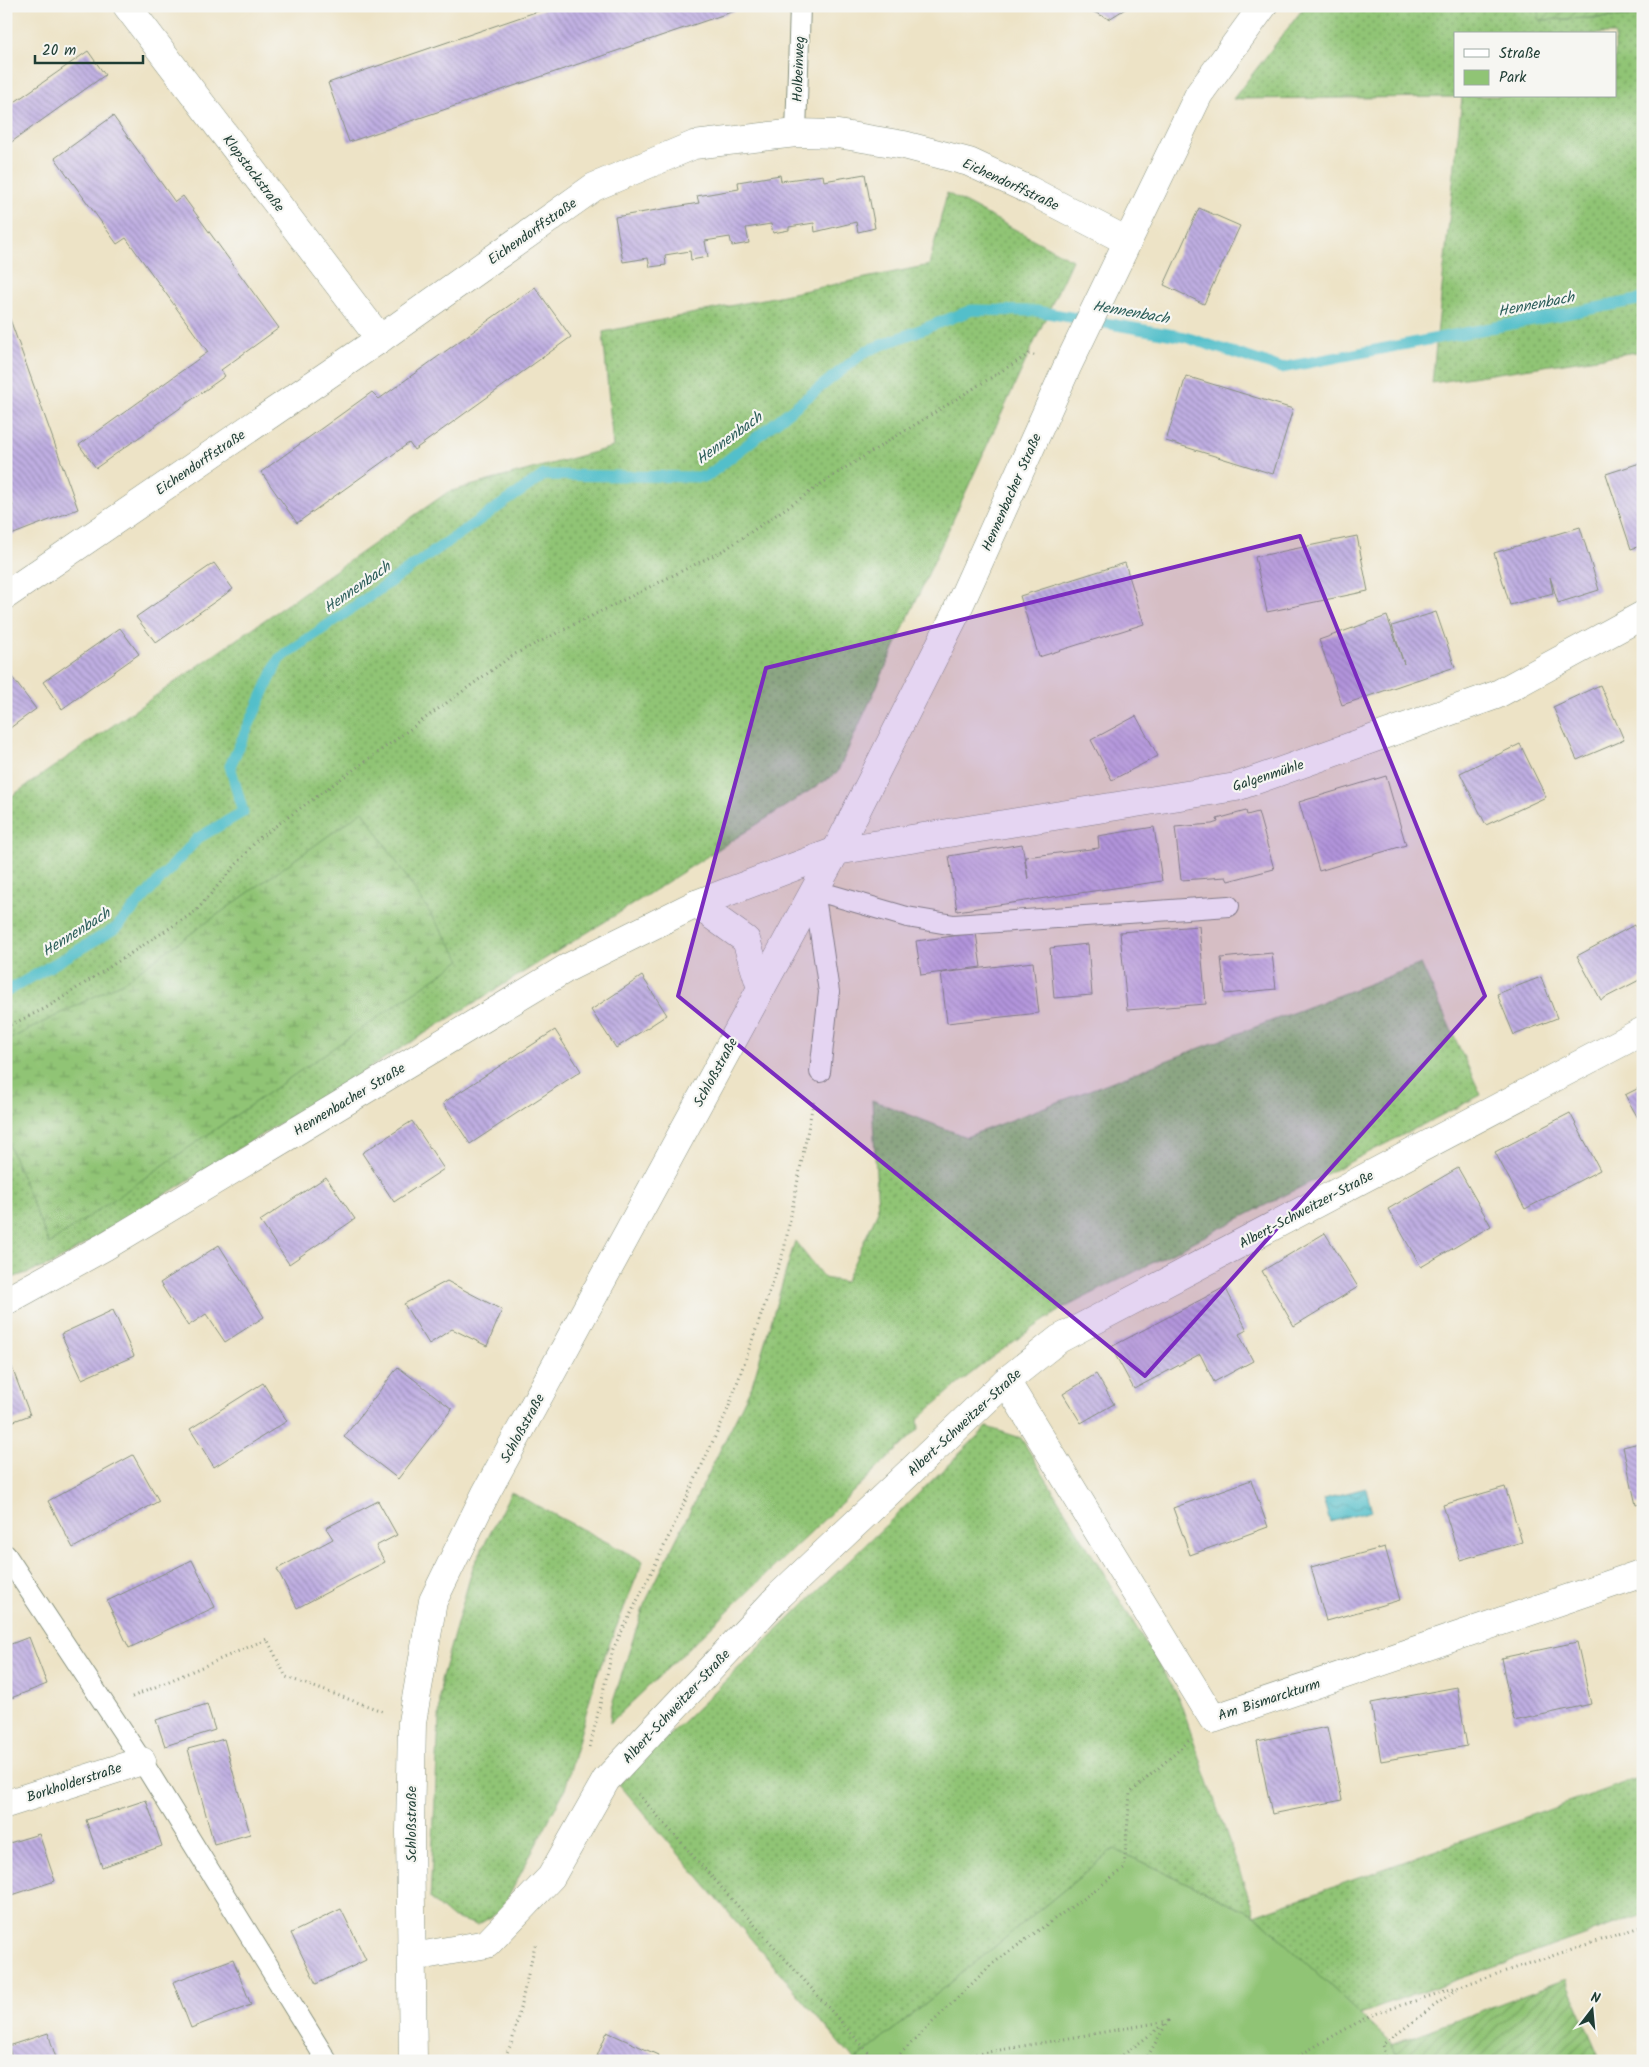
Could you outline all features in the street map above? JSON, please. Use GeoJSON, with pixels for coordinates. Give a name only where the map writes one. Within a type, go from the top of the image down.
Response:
{"type":"FeatureCollection","features":[{"type":"Feature","properties":{"kind":"street","name":"Klopstockstraße"},"geometry":{"type":"LineString","coordinates":[[127,6],[380,339]]}},
{"type":"Feature","properties":{"kind":"street","name":"Hennenbacher Straße"},"geometry":{"type":"LineString","coordinates":[[6,1301],[104,1247],[567,968],[696,904],[836,852],[955,615],[1127,241],[1199,94],[1263,6]]}},
{"type":"Feature","properties":{"kind":"street","name":"Eichendorffstraße"},"geometry":{"type":"LineString","coordinates":[[6,595],[380,339],[594,187],[694,145],[796,133],[838,134],[904,145],[969,162],[1029,190],[1127,241]]}},
{"type":"Feature","properties":{"kind":"street","name":"Galgenmühle"},"geometry":{"type":"LineString","coordinates":[[836,852],[1236,788],[1496,695],[1643,615]]}},
{"type":"Feature","properties":{"kind":"street","name":"Schloßstraße"},"geometry":{"type":"LineString","coordinates":[[413,2061],[410,1832],[412,1722],[433,1601],[486,1493],[836,852]]}},
{"type":"Feature","properties":{"kind":"street"},"geometry":{"type":"LineString","coordinates":[[696,904],[746,940],[761,988]]}},
{"type":"Feature","properties":{"kind":"street","name":"Albert-Schweitzer-Straße"},"geometry":{"type":"LineString","coordinates":[[413,1957],[487,1944],[551,1877],[611,1775],[780,1595],[1006,1382],[1059,1339],[1643,1031]]}},
{"type":"Feature","properties":{"kind":"street","name":"Am Bismarckturm"},"geometry":{"type":"LineString","coordinates":[[1006,1382],[1213,1719],[1643,1573]]}},
{"type":"Feature","properties":{"kind":"street","name":"Borkholderstraße"},"geometry":{"type":"LineString","coordinates":[[6,1804],[142,1761]]}},
{"type":"Feature","properties":{"kind":"lane","name":"Holbeinweg"},"geometry":{"type":"LineString","coordinates":[[796,133],[800,6]]}},
{"type":"Feature","properties":{"kind":"lane"},"geometry":{"type":"LineString","coordinates":[[820,1072],[829,992],[814,890],[907,918],[954,925],[1228,906]]}},
{"type":"Feature","properties":{"kind":"lane"},"geometry":{"type":"LineString","coordinates":[[6,1555],[142,1761],[328,2061]]}},
{"type":"Feature","properties":{"kind":"path"},"geometry":{"type":"LineString","coordinates":[[6,1027],[48,1007],[196,911],[259,838],[513,655],[726,549],[842,470],[1028,354],[1068,367]]}},
{"type":"Feature","properties":{"kind":"path"},"geometry":{"type":"LineString","coordinates":[[820,1072],[784,1250],[728,1409],[660,1555],[612,1649],[590,1750],[876,2061]]}},
{"type":"Feature","properties":{"kind":"path"},"geometry":{"type":"LineString","coordinates":[[107,1708],[267,1639],[286,1677],[412,1722]]}},
{"type":"Feature","properties":{"kind":"path"},"geometry":{"type":"LineString","coordinates":[[893,2061],[992,1964],[1124,1868],[1130,1793],[1213,1719]]}},
{"type":"Feature","properties":{"kind":"path"},"geometry":{"type":"LineString","coordinates":[[1290,2061],[1369,2016],[1643,1926]]}},
{"type":"Feature","properties":{"kind":"path"},"geometry":{"type":"LineString","coordinates":[[504,2061],[512,2042],[537,1936]]}},
{"type":"Feature","properties":{"kind":"path"},"geometry":{"type":"LineString","coordinates":[[1387,2061],[1382,2045],[1459,1987]]}},
{"type":"Feature","properties":{"kind":"path"},"geometry":{"type":"LineString","coordinates":[[936,2061],[1168,2021]]}},
{"type":"Feature","properties":{"kind":"path"},"geometry":{"type":"LineString","coordinates":[[1115,2061],[1168,2021]]}},
{"type":"Feature","properties":{"kind":"path"},"geometry":{"type":"LineString","coordinates":[[1145,2061],[1168,2021]]}},
{"type":"Feature","properties":{"kind":"highlighted area"},"geometry":{"type":"Polygon","coordinates":[[[1300,536],[1485,996],[1145,1376],[678,996],[766,668],[1300,536]]]}},
{"type":"Feature","properties":{"kind":"green space"},"geometry":{"type":"Polygon","coordinates":[[[1305,6],[1539,6],[1540,20],[1643,16],[1643,351],[1432,383],[1462,98],[1616,98],[1616,32],[1454,32],[1454,97],[1233,99],[1305,6]]]}},
{"type":"Feature","properties":{"kind":"green space"},"geometry":{"type":"Polygon","coordinates":[[[1539,6],[1643,6],[1643,16],[1539,20],[1539,6]]]}},
{"type":"Feature","properties":{"kind":"green space"},"geometry":{"type":"Polygon","coordinates":[[[947,193],[1072,260],[837,773],[622,911],[53,1264],[6,1280],[6,800],[448,492],[613,447],[603,332],[929,265],[947,193]]]}},
{"type":"Feature","properties":{"kind":"green space"},"geometry":{"type":"Polygon","coordinates":[[[363,811],[461,960],[49,1244],[6,1138],[6,1041],[123,982],[363,811]]]}},
{"type":"Feature","properties":{"kind":"green space"},"geometry":{"type":"Polygon","coordinates":[[[1421,964],[1481,1095],[1060,1310],[1004,1348],[951,1390],[918,1420],[919,1429],[610,1723],[611,1708],[644,1605],[752,1385],[795,1241],[824,1278],[845,1282],[878,1211],[872,1100],[966,1137],[1421,964]]]}},
{"type":"Feature","properties":{"kind":"green space"},"geometry":{"type":"Polygon","coordinates":[[[987,1427],[1021,1438],[1178,1696],[1255,1915],[1114,1849],[855,2061],[619,1784],[987,1427]]]}},
{"type":"Feature","properties":{"kind":"green space"},"geometry":{"type":"Polygon","coordinates":[[[511,1492],[643,1561],[596,1677],[565,1789],[501,1911],[477,1925],[451,1917],[430,1899],[441,1680],[473,1567],[511,1492]]]}},
{"type":"Feature","properties":{"kind":"green space"},"geometry":{"type":"Polygon","coordinates":[[[1643,1776],[1643,1914],[1360,2014],[1255,1915],[1643,1776]]]}},
{"type":"Feature","properties":{"kind":"green space"},"geometry":{"type":"Polygon","coordinates":[[[1114,1849],[1255,1915],[1392,2044],[1400,2061],[855,2061],[1114,1849]]]}},
{"type":"Feature","properties":{"kind":"green space"},"geometry":{"type":"Polygon","coordinates":[[[1566,1979],[1601,2061],[1400,2061],[1392,2044],[1566,1979]]]}},
{"type":"Feature","properties":{"kind":"water"},"geometry":{"type":"Polygon","coordinates":[[[1366,1488],[1372,1511],[1330,1522],[1323,1499],[1366,1488]]]}},
{"type":"Feature","properties":{"kind":"building"},"geometry":{"type":"Polygon","coordinates":[[[553,6],[746,7],[349,142],[328,83],[553,6]]]}},
{"type":"Feature","properties":{"kind":"building"},"geometry":{"type":"Polygon","coordinates":[[[1081,6],[1130,6],[1109,19],[1081,6]]]}},
{"type":"Feature","properties":{"kind":"building"},"geometry":{"type":"Polygon","coordinates":[[[88,51],[105,75],[6,146],[6,108],[88,51]]]}},
{"type":"Feature","properties":{"kind":"building"},"geometry":{"type":"Polygon","coordinates":[[[113,116],[175,202],[183,196],[279,328],[221,370],[225,376],[96,468],[79,445],[208,352],[126,238],[117,244],[55,158],[113,116]]]}},
{"type":"Feature","properties":{"kind":"building"},"geometry":{"type":"Polygon","coordinates":[[[865,174],[875,228],[858,232],[856,222],[815,232],[814,223],[789,227],[789,230],[773,233],[771,224],[746,228],[749,243],[732,246],[730,237],[705,241],[708,257],[691,260],[690,251],[665,255],[666,265],[650,267],[648,258],[623,262],[615,217],[699,203],[697,196],[739,189],[738,182],[780,175],[781,181],[823,175],[824,181],[865,174]]]}},
{"type":"Feature","properties":{"kind":"building"},"geometry":{"type":"Polygon","coordinates":[[[1199,208],[1240,226],[1204,304],[1164,285],[1199,208]]]}},
{"type":"Feature","properties":{"kind":"building"},"geometry":{"type":"Polygon","coordinates":[[[535,287],[571,337],[414,450],[409,443],[297,523],[261,472],[372,392],[379,399],[535,287]]]}},
{"type":"Feature","properties":{"kind":"building"},"geometry":{"type":"Polygon","coordinates":[[[6,308],[78,509],[6,537],[6,509],[13,506],[6,487],[6,308]]]}},
{"type":"Feature","properties":{"kind":"building"},"geometry":{"type":"Polygon","coordinates":[[[1186,376],[1293,409],[1273,474],[1166,441],[1186,376]]]}},
{"type":"Feature","properties":{"kind":"building"},"geometry":{"type":"Polygon","coordinates":[[[1643,462],[1643,545],[1631,549],[1606,474],[1643,462]]]}},
{"type":"Feature","properties":{"kind":"building"},"geometry":{"type":"Polygon","coordinates":[[[1580,527],[1599,590],[1558,603],[1550,577],[1553,593],[1510,605],[1494,553],[1580,527]]]}},
{"type":"Feature","properties":{"kind":"building"},"geometry":{"type":"Polygon","coordinates":[[[1357,536],[1368,591],[1267,612],[1255,557],[1357,536]]]}},
{"type":"Feature","properties":{"kind":"building"},"geometry":{"type":"Polygon","coordinates":[[[214,563],[233,589],[156,643],[136,617],[214,563]]]}},
{"type":"Feature","properties":{"kind":"building"},"geometry":{"type":"Polygon","coordinates":[[[1125,563],[1144,624],[1039,657],[1020,596],[1125,563]]]}},
{"type":"Feature","properties":{"kind":"building"},"geometry":{"type":"Polygon","coordinates":[[[1436,612],[1455,667],[1342,705],[1319,640],[1387,616],[1404,664],[1392,626],[1436,612]]]}},
{"type":"Feature","properties":{"kind":"building"},"geometry":{"type":"Polygon","coordinates":[[[120,628],[139,654],[62,709],[43,682],[120,628]]]}},
{"type":"Feature","properties":{"kind":"building"},"geometry":{"type":"Polygon","coordinates":[[[6,669],[36,709],[6,731],[6,669]]]}},
{"type":"Feature","properties":{"kind":"building"},"geometry":{"type":"Polygon","coordinates":[[[1600,685],[1624,740],[1577,760],[1553,707],[1600,685]]]}},
{"type":"Feature","properties":{"kind":"building"},"geometry":{"type":"Polygon","coordinates":[[[1136,716],[1158,756],[1112,780],[1091,740],[1136,716]]]}},
{"type":"Feature","properties":{"kind":"building"},"geometry":{"type":"Polygon","coordinates":[[[1520,744],[1546,797],[1486,825],[1460,773],[1520,744]]]}},
{"type":"Feature","properties":{"kind":"building"},"geometry":{"type":"Polygon","coordinates":[[[1386,776],[1406,845],[1319,871],[1299,802],[1386,776]]]}},
{"type":"Feature","properties":{"kind":"building"},"geometry":{"type":"Polygon","coordinates":[[[1246,811],[1247,815],[1258,812],[1274,869],[1228,881],[1226,877],[1181,880],[1175,827],[1212,824],[1218,822],[1217,819],[1246,811]]]}},
{"type":"Feature","properties":{"kind":"building"},"geometry":{"type":"Polygon","coordinates":[[[1154,827],[1162,881],[957,911],[949,856],[1022,844],[1028,879],[1025,857],[1099,848],[1098,836],[1154,827]]]}},
{"type":"Feature","properties":{"kind":"building"},"geometry":{"type":"Polygon","coordinates":[[[1634,925],[1643,941],[1643,978],[1601,1000],[1577,956],[1634,925]]]}},
{"type":"Feature","properties":{"kind":"building"},"geometry":{"type":"Polygon","coordinates":[[[1199,926],[1206,1004],[1127,1010],[1120,932],[1199,926]]]}},
{"type":"Feature","properties":{"kind":"building"},"geometry":{"type":"Polygon","coordinates":[[[976,933],[981,967],[921,975],[916,941],[976,933]]]}},
{"type":"Feature","properties":{"kind":"building"},"geometry":{"type":"Polygon","coordinates":[[[1088,944],[1092,995],[1054,998],[1050,948],[1088,944]]]}},
{"type":"Feature","properties":{"kind":"building"},"geometry":{"type":"Polygon","coordinates":[[[1272,953],[1276,989],[1225,994],[1221,958],[1272,953]]]}},
{"type":"Feature","properties":{"kind":"building"},"geometry":{"type":"Polygon","coordinates":[[[1033,962],[1039,1013],[947,1023],[941,973],[1033,962]]]}},
{"type":"Feature","properties":{"kind":"building"},"geometry":{"type":"Polygon","coordinates":[[[642,976],[667,1015],[616,1048],[591,1010],[642,976]]]}},
{"type":"Feature","properties":{"kind":"building"},"geometry":{"type":"Polygon","coordinates":[[[1541,977],[1557,1018],[1514,1035],[1497,994],[1541,977]]]}},
{"type":"Feature","properties":{"kind":"building"},"geometry":{"type":"Polygon","coordinates":[[[555,1030],[581,1071],[470,1144],[443,1103],[555,1030]]]}},
{"type":"Feature","properties":{"kind":"building"},"geometry":{"type":"Polygon","coordinates":[[[1643,1086],[1643,1127],[1625,1095],[1643,1086]]]}},
{"type":"Feature","properties":{"kind":"building"},"geometry":{"type":"Polygon","coordinates":[[[1570,1113],[1600,1170],[1525,1209],[1495,1152],[1570,1113]]]}},
{"type":"Feature","properties":{"kind":"building"},"geometry":{"type":"Polygon","coordinates":[[[412,1121],[444,1169],[394,1202],[362,1153],[412,1121]]]}},
{"type":"Feature","properties":{"kind":"building"},"geometry":{"type":"Polygon","coordinates":[[[1458,1168],[1491,1226],[1421,1267],[1388,1209],[1458,1168]]]}},
{"type":"Feature","properties":{"kind":"building"},"geometry":{"type":"Polygon","coordinates":[[[326,1177],[355,1219],[289,1264],[260,1221],[326,1177]]]}},
{"type":"Feature","properties":{"kind":"building"},"geometry":{"type":"Polygon","coordinates":[[[1325,1233],[1358,1287],[1294,1326],[1262,1271],[1325,1233]]]}},
{"type":"Feature","properties":{"kind":"building"},"geometry":{"type":"Polygon","coordinates":[[[219,1245],[264,1317],[225,1342],[206,1314],[188,1326],[160,1283],[219,1245]]]}},
{"type":"Feature","properties":{"kind":"building"},"geometry":{"type":"Polygon","coordinates":[[[447,1281],[502,1310],[487,1346],[452,1329],[429,1344],[404,1304],[447,1281]]]}},
{"type":"Feature","properties":{"kind":"building"},"geometry":{"type":"Polygon","coordinates":[[[1225,1287],[1247,1330],[1239,1334],[1253,1361],[1214,1382],[1200,1354],[1134,1389],[1111,1347],[1225,1287]]]}},
{"type":"Feature","properties":{"kind":"building"},"geometry":{"type":"Polygon","coordinates":[[[113,1310],[134,1356],[82,1379],[61,1334],[113,1310]]]}},
{"type":"Feature","properties":{"kind":"building"},"geometry":{"type":"Polygon","coordinates":[[[11,1365],[30,1415],[6,1424],[6,1367],[11,1365]]]}},
{"type":"Feature","properties":{"kind":"building"},"geometry":{"type":"Polygon","coordinates":[[[398,1367],[452,1409],[398,1479],[344,1437],[398,1367]]]}},
{"type":"Feature","properties":{"kind":"building"},"geometry":{"type":"Polygon","coordinates":[[[1096,1374],[1114,1404],[1081,1423],[1063,1394],[1096,1374]]]}},
{"type":"Feature","properties":{"kind":"building"},"geometry":{"type":"Polygon","coordinates":[[[263,1383],[287,1421],[214,1467],[190,1429],[263,1383]]]}},
{"type":"Feature","properties":{"kind":"building"},"geometry":{"type":"Polygon","coordinates":[[[1643,1442],[1643,1503],[1636,1505],[1623,1447],[1643,1442]]]}},
{"type":"Feature","properties":{"kind":"building"},"geometry":{"type":"Polygon","coordinates":[[[133,1455],[159,1501],[73,1548],[48,1501],[133,1455]]]}},
{"type":"Feature","properties":{"kind":"building"},"geometry":{"type":"Polygon","coordinates":[[[1251,1480],[1268,1527],[1190,1555],[1173,1508],[1251,1480]]]}},
{"type":"Feature","properties":{"kind":"building"},"geometry":{"type":"Polygon","coordinates":[[[1505,1487],[1522,1542],[1460,1560],[1443,1505],[1505,1487]]]}},
{"type":"Feature","properties":{"kind":"building"},"geometry":{"type":"Polygon","coordinates":[[[378,1501],[397,1535],[376,1546],[385,1562],[297,1608],[277,1569],[333,1539],[326,1528],[378,1501]]]}},
{"type":"Feature","properties":{"kind":"building"},"geometry":{"type":"Polygon","coordinates":[[[1385,1547],[1400,1600],[1326,1621],[1311,1567],[1385,1547]]]}},
{"type":"Feature","properties":{"kind":"building"},"geometry":{"type":"Polygon","coordinates":[[[192,1560],[215,1607],[129,1648],[107,1601],[192,1560]]]}},
{"type":"Feature","properties":{"kind":"building"},"geometry":{"type":"Polygon","coordinates":[[[29,1637],[47,1684],[6,1700],[6,1646],[29,1637]]]}},
{"type":"Feature","properties":{"kind":"building"},"geometry":{"type":"Polygon","coordinates":[[[1577,1642],[1591,1704],[1514,1721],[1501,1658],[1577,1642]]]}},
{"type":"Feature","properties":{"kind":"building"},"geometry":{"type":"Polygon","coordinates":[[[1457,1687],[1467,1746],[1381,1761],[1371,1703],[1457,1687]]]}},
{"type":"Feature","properties":{"kind":"building"},"geometry":{"type":"Polygon","coordinates":[[[207,1704],[215,1730],[165,1746],[156,1720],[207,1704]]]}},
{"type":"Feature","properties":{"kind":"building"},"geometry":{"type":"Polygon","coordinates":[[[1327,1727],[1342,1800],[1272,1814],[1257,1741],[1327,1727]]]}},
{"type":"Feature","properties":{"kind":"building"},"geometry":{"type":"Polygon","coordinates":[[[224,1739],[250,1834],[214,1844],[188,1749],[224,1739]]]}},
{"type":"Feature","properties":{"kind":"building"},"geometry":{"type":"Polygon","coordinates":[[[146,1800],[162,1846],[102,1867],[86,1820],[146,1800]]]}},
{"type":"Feature","properties":{"kind":"building"},"geometry":{"type":"Polygon","coordinates":[[[39,1834],[55,1881],[6,1897],[6,1844],[39,1834]]]}},
{"type":"Feature","properties":{"kind":"building"},"geometry":{"type":"Polygon","coordinates":[[[341,1909],[366,1960],[316,1984],[291,1933],[341,1909]]]}},
{"type":"Feature","properties":{"kind":"building"},"geometry":{"type":"Polygon","coordinates":[[[233,1959],[251,2005],[191,2028],[173,1982],[233,1959]]]}},
{"type":"Feature","properties":{"kind":"building"},"geometry":{"type":"Polygon","coordinates":[[[607,2032],[658,2055],[656,2061],[595,2061],[607,2032]]]}},
{"type":"Feature","properties":{"kind":"building"},"geometry":{"type":"Polygon","coordinates":[[[48,2033],[57,2061],[13,2061],[8,2046],[48,2033]]]}},
{"type":"Feature","properties":{"kind":"waterway","name":"Hennenbach"},"geometry":{"type":"LineString","coordinates":[[6,992],[116,928],[198,838],[243,812],[230,766],[279,659],[544,475],[706,477],[866,351],[972,310],[1036,311],[1185,337],[1281,368],[1643,299]]}}]}
